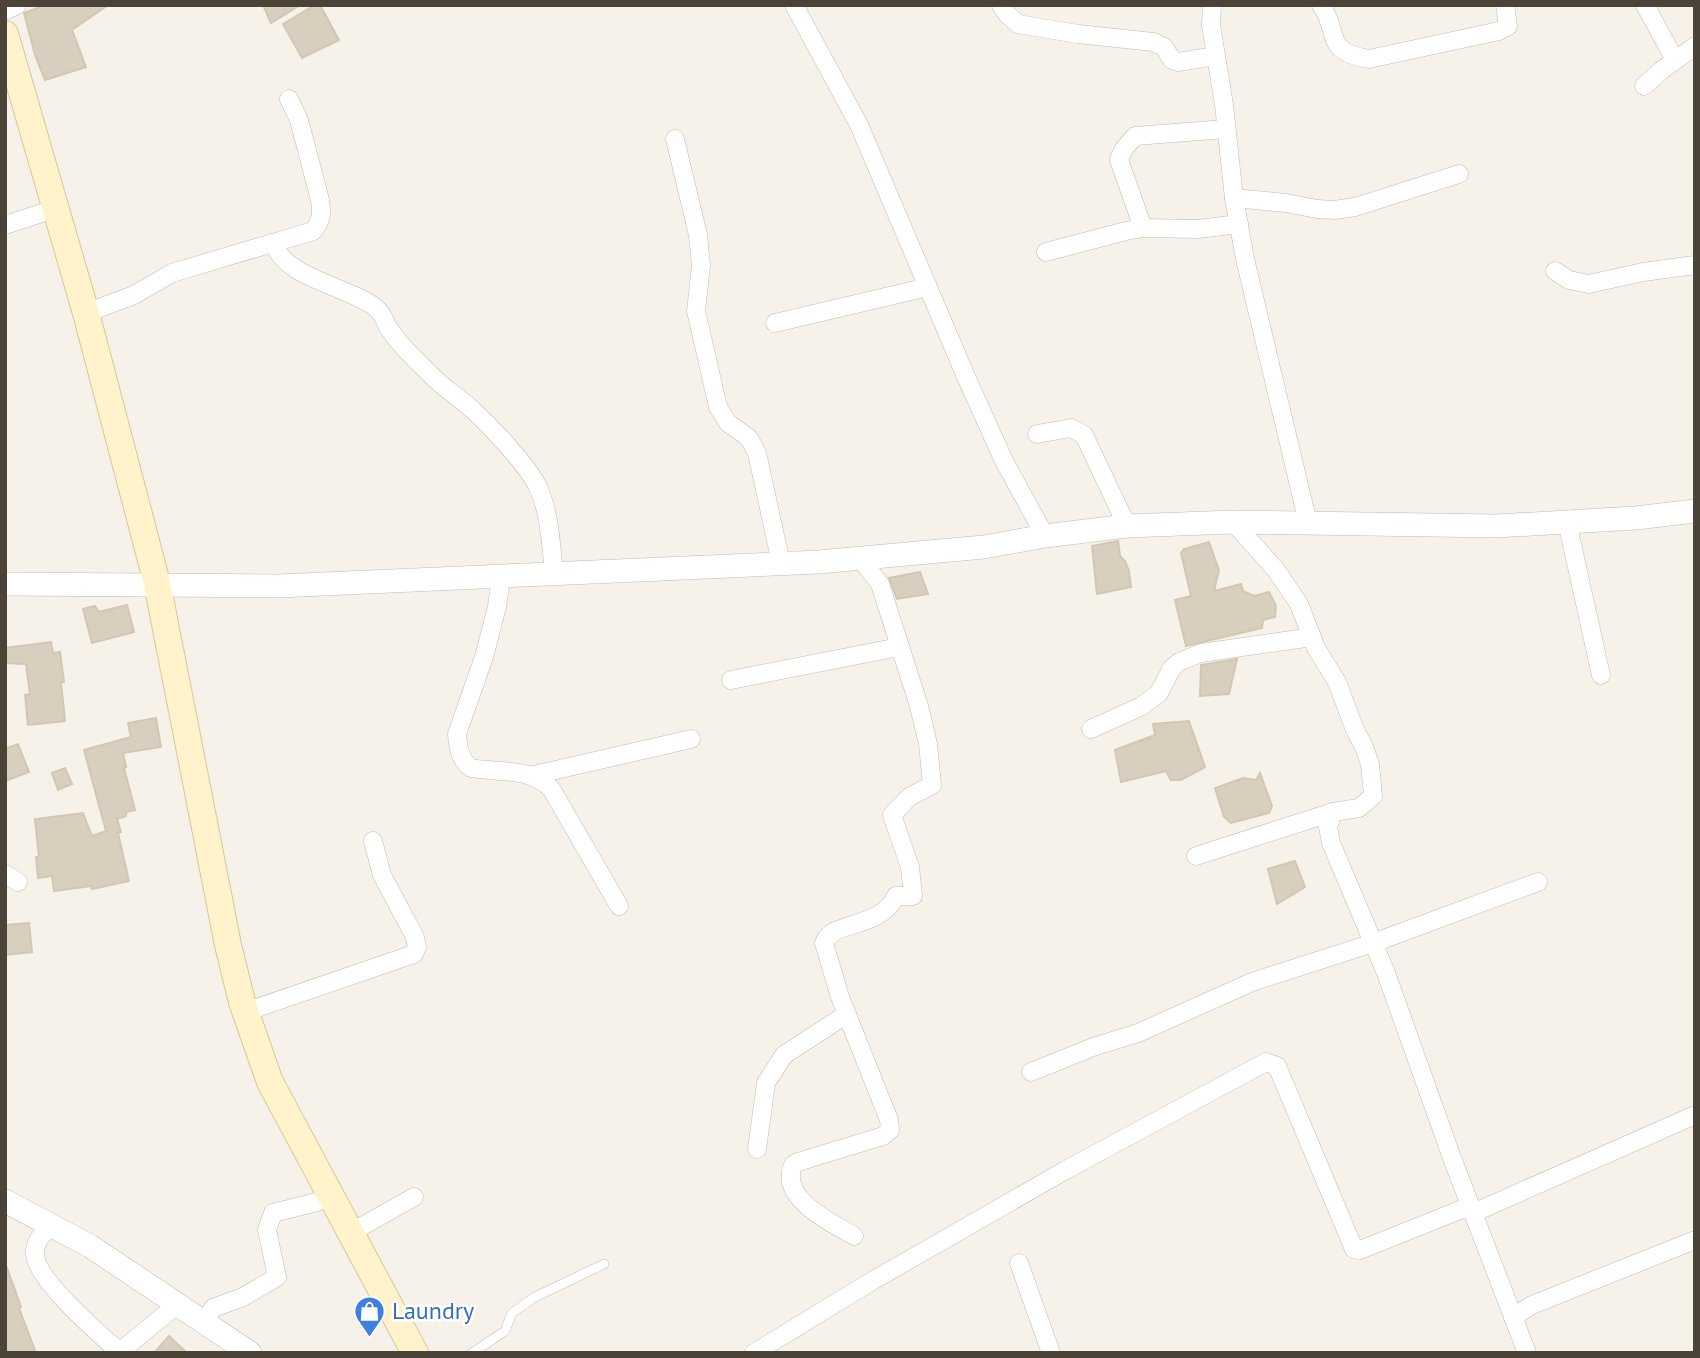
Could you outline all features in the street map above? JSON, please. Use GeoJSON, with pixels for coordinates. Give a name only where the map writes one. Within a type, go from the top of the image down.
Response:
{"type":"FeatureCollection","features":[{"type":"Feature","properties":{"kind":"main road"},"geometry":{"type":"LineString","coordinates":[[5,34],[86,313],[149,584],[222,946],[229,1003],[259,1088],[398,1353]]}},
{"type":"Feature","properties":{"kind":"main road"},"geometry":{"type":"LineString","coordinates":[[5,91],[149,584]]}},
{"type":"Feature","properties":{"kind":"main road"},"geometry":{"type":"LineString","coordinates":[[222,946],[270,1082],[415,1353]]}},
{"type":"Feature","properties":{"kind":"street"},"geometry":{"type":"LineString","coordinates":[[5,11],[17,5]]}},
{"type":"Feature","properties":{"kind":"street"},"geometry":{"type":"LineString","coordinates":[[794,5],[859,125],[1004,461],[1045,536]]}},
{"type":"Feature","properties":{"kind":"street"},"geometry":{"type":"LineString","coordinates":[[1001,5],[1018,24],[1153,42],[1164,47],[1172,60],[1178,62],[1216,56]]}},
{"type":"Feature","properties":{"kind":"street"},"geometry":{"type":"LineString","coordinates":[[1321,5],[1335,43],[1352,56],[1369,59],[1499,31],[1508,26],[1505,5]]}},
{"type":"Feature","properties":{"kind":"street"},"geometry":{"type":"LineString","coordinates":[[1645,5],[1675,60]]}},
{"type":"Feature","properties":{"kind":"street"},"geometry":{"type":"LineString","coordinates":[[1214,6],[1211,25],[1234,198],[1270,367],[1308,523]]}},
{"type":"Feature","properties":{"kind":"street"},"geometry":{"type":"LineString","coordinates":[[1644,86],[1695,46]]}},
{"type":"Feature","properties":{"kind":"street"},"geometry":{"type":"LineString","coordinates":[[86,313],[134,295],[172,273],[313,231],[322,213],[299,120],[289,99]]}},
{"type":"Feature","properties":{"kind":"street"},"geometry":{"type":"LineString","coordinates":[[1143,228],[1119,160],[1123,150],[1135,136],[1226,129]]}},
{"type":"Feature","properties":{"kind":"street"},"geometry":{"type":"LineString","coordinates":[[675,139],[699,242],[701,265],[696,311],[718,407],[728,423],[754,444],[781,563]]}},
{"type":"Feature","properties":{"kind":"street"},"geometry":{"type":"LineString","coordinates":[[1234,198],[1335,210],[1355,207],[1460,174]]}},
{"type":"Feature","properties":{"kind":"street"},"geometry":{"type":"LineString","coordinates":[[5,225],[42,213]]}},
{"type":"Feature","properties":{"kind":"street"},"geometry":{"type":"LineString","coordinates":[[1046,252],[1143,228],[1198,229],[1239,224]]}},
{"type":"Feature","properties":{"kind":"street"},"geometry":{"type":"LineString","coordinates":[[275,244],[284,261],[379,310],[402,345],[439,383],[475,412],[523,465],[538,487],[543,503],[554,574]]}},
{"type":"Feature","properties":{"kind":"street"},"geometry":{"type":"LineString","coordinates":[[1555,271],[1569,280],[1589,284],[1643,272],[1695,265]]}},
{"type":"Feature","properties":{"kind":"street"},"geometry":{"type":"LineString","coordinates":[[775,323],[928,287]]}},
{"type":"Feature","properties":{"kind":"street"},"geometry":{"type":"LineString","coordinates":[[1037,434],[1070,428],[1084,435],[1127,526]]}},
{"type":"Feature","properties":{"kind":"street"},"geometry":{"type":"LineString","coordinates":[[5,584],[278,586],[860,558],[984,547],[1127,526],[1233,522],[1496,526],[1636,518],[1695,511]]}},
{"type":"Feature","properties":{"kind":"street"},"geometry":{"type":"LineString","coordinates":[[1196,856],[1333,811],[1359,807],[1373,796],[1370,764],[1346,703],[1312,637],[1299,604],[1276,570],[1233,522]]}},
{"type":"Feature","properties":{"kind":"street"},"geometry":{"type":"LineString","coordinates":[[1567,522],[1601,675]]}},
{"type":"Feature","properties":{"kind":"street"},"geometry":{"type":"LineString","coordinates":[[855,1236],[813,1212],[799,1195],[791,1178],[793,1165],[798,1162],[883,1136],[890,1129],[825,951],[824,939],[830,932],[873,919],[897,896],[913,896],[910,867],[892,815],[909,797],[932,785],[928,744],[919,706],[880,584],[860,558]]}},
{"type":"Feature","properties":{"kind":"street"},"geometry":{"type":"LineString","coordinates":[[501,576],[497,607],[484,657],[460,726],[457,746],[462,758],[471,768],[534,775],[691,739]]}},
{"type":"Feature","properties":{"kind":"street"},"geometry":{"type":"LineString","coordinates":[[1091,729],[1142,706],[1158,693],[1172,668],[1186,658],[1201,653],[1312,637]]}},
{"type":"Feature","properties":{"kind":"street"},"geometry":{"type":"LineString","coordinates":[[731,680],[899,648]]}},
{"type":"Feature","properties":{"kind":"street"},"geometry":{"type":"LineString","coordinates":[[534,775],[544,780],[552,790],[619,906]]}},
{"type":"Feature","properties":{"kind":"street"},"geometry":{"type":"LineString","coordinates":[[1333,811],[1328,827],[1331,843],[1374,943],[1471,1210],[1527,1353]]}},
{"type":"Feature","properties":{"kind":"street"},"geometry":{"type":"LineString","coordinates":[[245,1012],[414,954],[417,947],[415,937],[382,876],[373,841]]}},
{"type":"Feature","properties":{"kind":"street"},"geometry":{"type":"LineString","coordinates":[[1031,1072],[1093,1046],[1138,1033],[1252,982],[1374,943],[1538,882]]}},
{"type":"Feature","properties":{"kind":"street"},"geometry":{"type":"LineString","coordinates":[[757,1149],[766,1083],[784,1055],[847,1014]]}},
{"type":"Feature","properties":{"kind":"street"},"geometry":{"type":"LineString","coordinates":[[754,1353],[872,1281],[1052,1178],[1266,1062],[1277,1066],[1353,1249],[1360,1250],[1471,1210],[1695,1115]]}},
{"type":"Feature","properties":{"kind":"street"},"geometry":{"type":"LineString","coordinates":[[349,1233],[414,1197]]}},
{"type":"Feature","properties":{"kind":"street"},"geometry":{"type":"LineString","coordinates":[[5,1201],[90,1246],[250,1353]]}},
{"type":"Feature","properties":{"kind":"street"},"geometry":{"type":"LineString","coordinates":[[204,1322],[213,1308],[243,1297],[277,1277],[267,1230],[273,1213],[317,1202]]}},
{"type":"Feature","properties":{"kind":"street"},"geometry":{"type":"LineString","coordinates":[[50,1226],[37,1241],[34,1257],[48,1282],[114,1347],[122,1350],[178,1304]]}},
{"type":"Feature","properties":{"kind":"street"},"geometry":{"type":"LineString","coordinates":[[1513,1317],[1532,1305],[1695,1240]]}},
{"type":"Feature","properties":{"kind":"street"},"geometry":{"type":"LineString","coordinates":[[1019,1263],[1051,1353]]}},
{"type":"Feature","properties":{"kind":"lane"},"geometry":{"type":"LineString","coordinates":[[472,1353],[505,1331],[512,1313],[535,1297],[604,1265]]}},
{"type":"Feature","properties":{"kind":"building"},"geometry":{"type":"Polygon","coordinates":[[[45,5],[108,5],[72,30],[86,67],[45,80],[24,13],[45,5]]]}},
{"type":"Feature","properties":{"kind":"building"},"geometry":{"type":"Polygon","coordinates":[[[263,5],[300,5],[271,23],[263,5]]]}},
{"type":"Feature","properties":{"kind":"building"},"geometry":{"type":"Polygon","coordinates":[[[315,5],[320,5],[339,40],[302,58],[283,24],[315,5]]]}},
{"type":"Feature","properties":{"kind":"building"},"geometry":{"type":"Polygon","coordinates":[[[1118,541],[1120,556],[1129,571],[1131,587],[1097,594],[1092,546],[1118,541]]]}},
{"type":"Feature","properties":{"kind":"building"},"geometry":{"type":"Polygon","coordinates":[[[1209,542],[1219,570],[1214,591],[1241,584],[1243,591],[1254,596],[1269,592],[1276,606],[1275,617],[1263,620],[1262,628],[1186,646],[1175,600],[1191,596],[1181,553],[1184,549],[1209,542]]]}},
{"type":"Feature","properties":{"kind":"building"},"geometry":{"type":"Polygon","coordinates":[[[920,572],[928,594],[897,599],[889,578],[920,572]]]}},
{"type":"Feature","properties":{"kind":"building"},"geometry":{"type":"Polygon","coordinates":[[[127,605],[134,632],[92,643],[83,609],[95,606],[99,612],[127,605]]]}},
{"type":"Feature","properties":{"kind":"building"},"geometry":{"type":"Polygon","coordinates":[[[51,642],[53,653],[60,652],[65,721],[28,725],[25,695],[30,694],[26,664],[5,663],[5,648],[51,642]]]}},
{"type":"Feature","properties":{"kind":"building"},"geometry":{"type":"Polygon","coordinates":[[[1237,659],[1229,694],[1200,696],[1201,665],[1237,659]]]}},
{"type":"Feature","properties":{"kind":"building"},"geometry":{"type":"Polygon","coordinates":[[[156,718],[161,747],[123,753],[124,768],[135,810],[126,812],[126,816],[117,819],[129,881],[92,889],[91,886],[54,891],[52,876],[38,878],[35,819],[83,813],[92,836],[106,831],[84,750],[131,737],[128,723],[156,718]]]}},
{"type":"Feature","properties":{"kind":"building"},"geometry":{"type":"Polygon","coordinates":[[[1189,721],[1205,767],[1181,780],[1171,780],[1166,771],[1121,782],[1115,750],[1155,735],[1153,724],[1189,721]]]}},
{"type":"Feature","properties":{"kind":"building"},"geometry":{"type":"Polygon","coordinates":[[[18,744],[29,772],[5,781],[5,749],[18,744]]]}},
{"type":"Feature","properties":{"kind":"building"},"geometry":{"type":"Polygon","coordinates":[[[65,768],[72,784],[58,790],[52,773],[65,768]]]}},
{"type":"Feature","properties":{"kind":"building"},"geometry":{"type":"Polygon","coordinates":[[[1260,773],[1272,806],[1269,813],[1231,823],[1224,817],[1215,788],[1243,778],[1256,780],[1260,773]]]}},
{"type":"Feature","properties":{"kind":"building"},"geometry":{"type":"Polygon","coordinates":[[[1295,861],[1305,887],[1277,904],[1268,869],[1295,861]]]}},
{"type":"Feature","properties":{"kind":"building"},"geometry":{"type":"Polygon","coordinates":[[[29,923],[32,952],[5,955],[5,925],[29,923]]]}},
{"type":"Feature","properties":{"kind":"building"},"geometry":{"type":"Polygon","coordinates":[[[7,1268],[36,1353],[5,1353],[7,1268]]]}},
{"type":"Feature","properties":{"kind":"building"},"geometry":{"type":"Polygon","coordinates":[[[169,1336],[187,1353],[154,1353],[169,1336]]]}},
{"type":"Feature","properties":{"kind":"place","name":"Laundry"},"geometry":{"type":"Point","coordinates":[369,1338]}}]}
